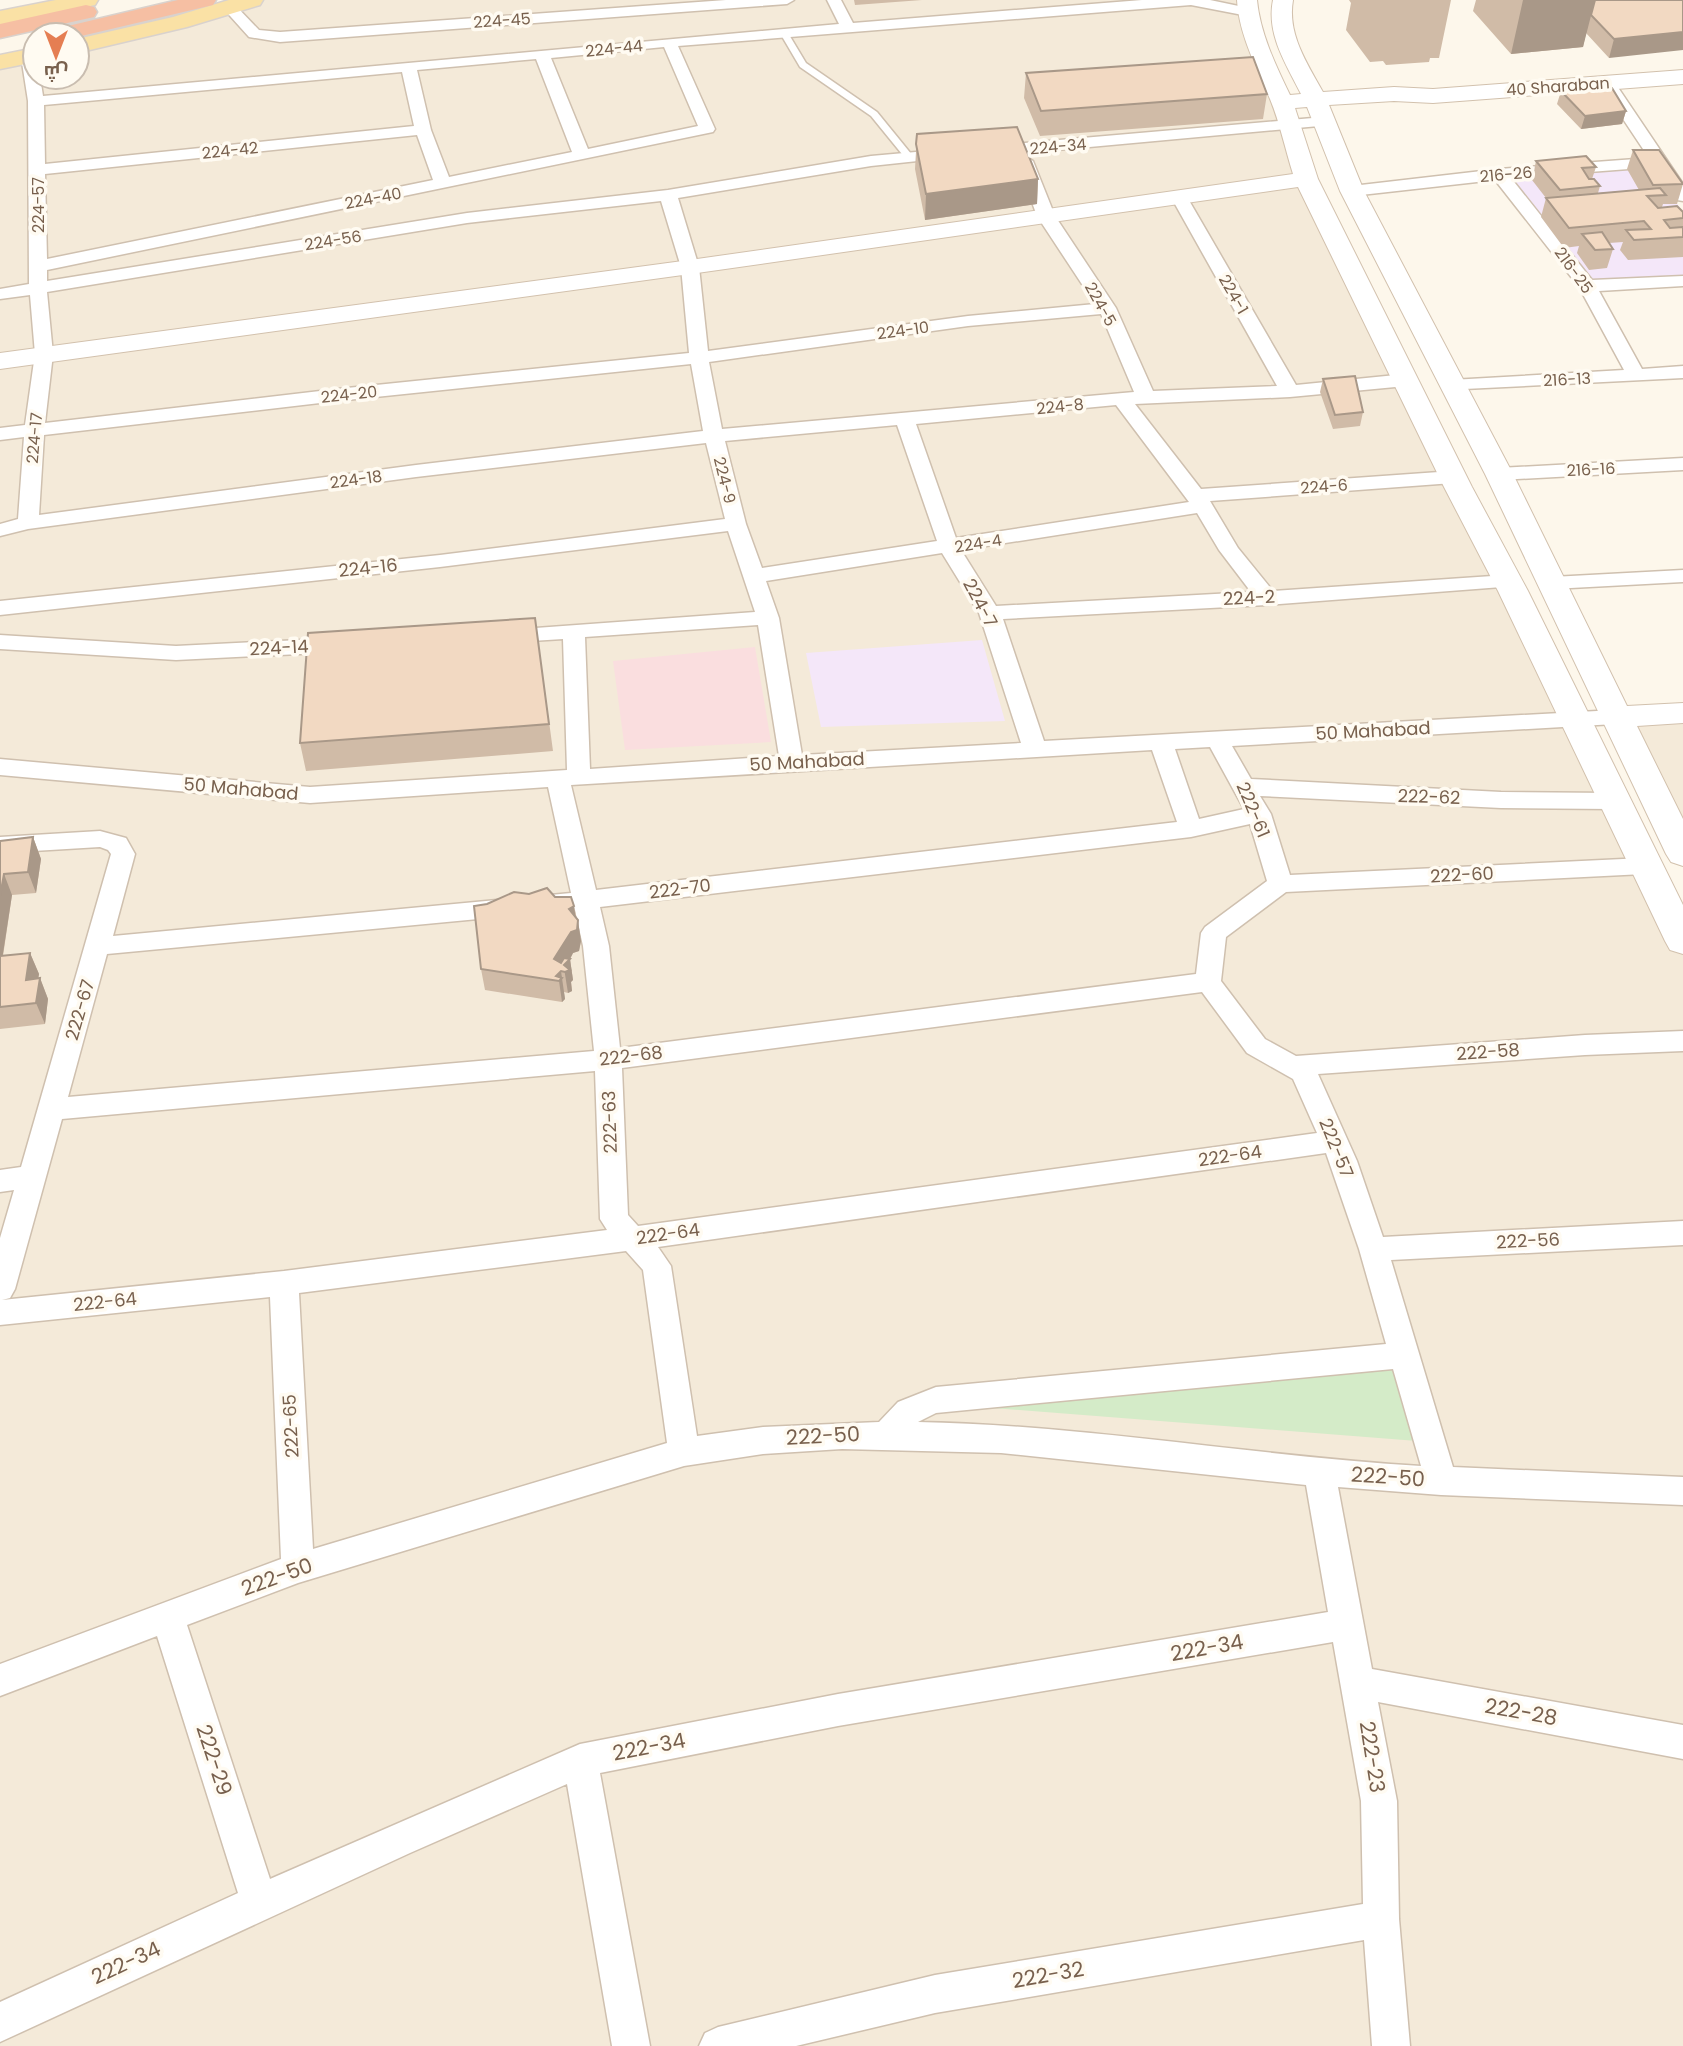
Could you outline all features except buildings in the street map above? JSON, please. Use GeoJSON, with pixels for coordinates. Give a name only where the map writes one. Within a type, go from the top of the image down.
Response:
{"type":"FeatureCollection","features":[{"type":"Feature","properties":{"kind":"highway"},"geometry":{"type":"LineString","coordinates":[[0,31],[135,0]]}},
{"type":"Feature","properties":{"kind":"highway"},"geometry":{"type":"LineString","coordinates":[[91,27],[205,0]]}},
{"type":"Feature","properties":{"kind":"highway"},"geometry":{"type":"LineString","coordinates":[[0,47],[21,49]]}},
{"type":"Feature","properties":{"kind":"main road"},"geometry":{"type":"LineString","coordinates":[[0,18],[87,0]]}},
{"type":"Feature","properties":{"kind":"main road"},"geometry":{"type":"LineString","coordinates":[[91,42],[252,0]]}},
{"type":"Feature","properties":{"kind":"main road"},"geometry":{"type":"LineString","coordinates":[[1283,0],[1280,15],[1285,40],[1320,111],[1352,191],[1499,474],[1683,854]]}},
{"type":"Feature","properties":{"kind":"main road"},"geometry":{"type":"LineString","coordinates":[[1247,6],[1306,179],[1577,720],[1644,866],[1683,941]]}},
{"type":"Feature","properties":{"kind":"main road"},"geometry":{"type":"LineString","coordinates":[[0,62],[21,54]]}},
{"type":"Feature","properties":{"kind":"main road","name":"40 Sharaban"},"geometry":{"type":"LineString","coordinates":[[1285,113],[1351,111],[1433,96],[1683,77]]}},
{"type":"Feature","properties":{"kind":"main road"},"geometry":{"type":"LineString","coordinates":[[0,361],[690,267],[1306,179]]}},
{"type":"Feature","properties":{"kind":"main road"},"geometry":{"type":"LineString","coordinates":[[1615,717],[1683,713]]}},
{"type":"Feature","properties":{"kind":"street"},"geometry":{"type":"LineString","coordinates":[[534,0],[537,17]]}},
{"type":"Feature","properties":{"kind":"street","name":"224-45"},"geometry":{"type":"LineString","coordinates":[[229,7],[254,34],[280,37],[787,0]]}},
{"type":"Feature","properties":{"kind":"street"},"geometry":{"type":"LineString","coordinates":[[834,0],[848,28]]}},
{"type":"Feature","properties":{"kind":"street","name":"224-44"},"geometry":{"type":"LineString","coordinates":[[36,101],[784,33],[1190,1],[1247,6]]}},
{"type":"Feature","properties":{"kind":"street","name":"224-40"},"geometry":{"type":"LineString","coordinates":[[38,266],[707,129],[669,43]]}},
{"type":"Feature","properties":{"kind":"street"},"geometry":{"type":"LineString","coordinates":[[541,55],[582,155]]}},
{"type":"Feature","properties":{"kind":"street"},"geometry":{"type":"LineString","coordinates":[[410,67],[423,130],[443,184]]}},
{"type":"Feature","properties":{"kind":"street"},"geometry":{"type":"LineString","coordinates":[[1607,83],[1683,196]]}},
{"type":"Feature","properties":{"kind":"street","name":"224-57"},"geometry":{"type":"LineString","coordinates":[[35,91],[38,289],[44,354]]}},
{"type":"Feature","properties":{"kind":"street","name":"224-34"},"geometry":{"type":"LineString","coordinates":[[668,195],[871,161],[1021,149],[1285,113]]}},
{"type":"Feature","properties":{"kind":"street","name":"224-42"},"geometry":{"type":"LineString","coordinates":[[38,170],[423,130]]}},
{"type":"Feature","properties":{"kind":"street","name":"224-5"},"geometry":{"type":"LineString","coordinates":[[1021,149],[1046,216],[1107,308],[1146,397]]}},
{"type":"Feature","properties":{"kind":"street","name":"216-26"},"geometry":{"type":"LineString","coordinates":[[1352,191],[1499,174],[1660,162]]}},
{"type":"Feature","properties":{"kind":"street","name":"216-25"},"geometry":{"type":"LineString","coordinates":[[1499,174],[1587,286],[1636,375]]}},
{"type":"Feature","properties":{"kind":"street","name":"224-9"},"geometry":{"type":"LineString","coordinates":[[668,195],[690,267],[699,358],[714,436],[736,524],[768,618],[792,762]]}},
{"type":"Feature","properties":{"kind":"street","name":"224-56"},"geometry":{"type":"LineString","coordinates":[[0,294],[467,219],[668,195]]}},
{"type":"Feature","properties":{"kind":"street","name":"224-1"},"geometry":{"type":"LineString","coordinates":[[1179,197],[1290,391]]}},
{"type":"Feature","properties":{"kind":"street"},"geometry":{"type":"LineString","coordinates":[[1587,286],[1683,281]]}},
{"type":"Feature","properties":{"kind":"street","name":"224-10"},"geometry":{"type":"LineString","coordinates":[[699,358],[968,321],[1107,308]]}},
{"type":"Feature","properties":{"kind":"street","name":"224-17"},"geometry":{"type":"LineString","coordinates":[[28,523],[34,431],[44,354]]}},
{"type":"Feature","properties":{"kind":"street","name":"224-20"},"geometry":{"type":"LineString","coordinates":[[0,434],[699,358]]}},
{"type":"Feature","properties":{"kind":"street","name":"216-13"},"geometry":{"type":"LineString","coordinates":[[1451,386],[1683,372]]}},
{"type":"Feature","properties":{"kind":"street","name":"224-8"},"geometry":{"type":"LineString","coordinates":[[714,436],[1146,397],[1290,391],[1406,380]]}},
{"type":"Feature","properties":{"kind":"street"},"geometry":{"type":"LineString","coordinates":[[1122,400],[1199,501],[1229,550],[1267,598]]}},
{"type":"Feature","properties":{"kind":"street","name":"224-7"},"geometry":{"type":"LineString","coordinates":[[905,419],[949,548],[990,613],[1035,749]]}},
{"type":"Feature","properties":{"kind":"street","name":"224-18"},"geometry":{"type":"LineString","coordinates":[[0,530],[28,523],[416,471],[714,436]]}},
{"type":"Feature","properties":{"kind":"street","name":"216-16"},"geometry":{"type":"LineString","coordinates":[[1499,474],[1683,464]]}},
{"type":"Feature","properties":{"kind":"street","name":"224-6"},"geometry":{"type":"LineString","coordinates":[[1199,501],[1453,477]]}},
{"type":"Feature","properties":{"kind":"street","name":"224-4"},"geometry":{"type":"LineString","coordinates":[[754,576],[949,548],[1199,501]]}},
{"type":"Feature","properties":{"kind":"street","name":"224-16"},"geometry":{"type":"LineString","coordinates":[[0,608],[440,561],[736,524]]}},
{"type":"Feature","properties":{"kind":"street"},"geometry":{"type":"LineString","coordinates":[[1552,583],[1683,576]]}},
{"type":"Feature","properties":{"kind":"street","name":"224-2"},"geometry":{"type":"LineString","coordinates":[[990,613],[1267,598],[1507,581]]}},
{"type":"Feature","properties":{"kind":"street"},"geometry":{"type":"LineString","coordinates":[[478,638],[768,618]]}},
{"type":"Feature","properties":{"kind":"street","name":"222-63"},"geometry":{"type":"LineString","coordinates":[[574,633],[569,778],[586,900],[596,946],[608,1060],[614,1219],[657,1266],[684,1452]]}},
{"type":"Feature","properties":{"kind":"street","name":"224-14"},"geometry":{"type":"LineString","coordinates":[[0,642],[176,653],[368,643]]}},
{"type":"Feature","properties":{"kind":"street","name":"50 Mahabad"},"geometry":{"type":"LineString","coordinates":[[0,767],[310,795],[792,762],[1615,717]]}},
{"type":"Feature","properties":{"kind":"street","name":"222-61"},"geometry":{"type":"LineString","coordinates":[[1217,740],[1259,814],[1280,884]]}},
{"type":"Feature","properties":{"kind":"street"},"geometry":{"type":"LineString","coordinates":[[1161,743],[1191,828]]}},
{"type":"Feature","properties":{"kind":"street","name":"222-62"},"geometry":{"type":"LineString","coordinates":[[1245,787],[1501,800],[1613,801]]}},
{"type":"Feature","properties":{"kind":"street","name":"222-70"},"geometry":{"type":"LineString","coordinates":[[99,946],[586,900],[1191,828],[1259,814]]}},
{"type":"Feature","properties":{"kind":"street","name":"222-67"},"geometry":{"type":"LineString","coordinates":[[0,845],[100,839],[117,844],[123,854],[0,1289]]}},
{"type":"Feature","properties":{"kind":"street","name":"222-60"},"geometry":{"type":"LineString","coordinates":[[1280,884],[1644,866]]}},
{"type":"Feature","properties":{"kind":"street"},"geometry":{"type":"LineString","coordinates":[[1208,982],[1214,933],[1280,884]]}},
{"type":"Feature","properties":{"kind":"street","name":"222-68"},"geometry":{"type":"LineString","coordinates":[[52,1109],[608,1060],[1208,982]]}},
{"type":"Feature","properties":{"kind":"street","name":"222-57"},"geometry":{"type":"LineString","coordinates":[[1208,982],[1256,1046],[1304,1072],[1334,1141],[1373,1249],[1441,1481]]}},
{"type":"Feature","properties":{"kind":"street","name":"222-58"},"geometry":{"type":"LineString","coordinates":[[1293,1066],[1585,1045],[1683,1041]]}},
{"type":"Feature","properties":{"kind":"street","name":"222-64"},"geometry":{"type":"LineString","coordinates":[[0,1313],[284,1283],[632,1239],[1334,1141]]}},
{"type":"Feature","properties":{"kind":"street"},"geometry":{"type":"LineString","coordinates":[[0,1181],[30,1177]]}},
{"type":"Feature","properties":{"kind":"street","name":"222-56"},"geometry":{"type":"LineString","coordinates":[[1373,1249],[1683,1233]]}},
{"type":"Feature","properties":{"kind":"street","name":"222-65"},"geometry":{"type":"LineString","coordinates":[[284,1283],[298,1568]]}},
{"type":"Feature","properties":{"kind":"street"},"geometry":{"type":"LineString","coordinates":[[889,1433],[894,1424],[911,1409],[936,1400],[1404,1355]]}},
{"type":"Feature","properties":{"kind":"street","name":"222-50"},"geometry":{"type":"LineString","coordinates":[[0,1680],[298,1568],[684,1452],[734,1442],[889,1433],[1082,1446],[1319,1472],[1441,1481],[1683,1491]]}},
{"type":"Feature","properties":{"kind":"street","name":"222-23"},"geometry":{"type":"LineString","coordinates":[[1319,1472],[1345,1625],[1360,1683],[1379,1801],[1381,1919],[1391,2046]]}},
{"type":"Feature","properties":{"kind":"street","name":"222-29"},"geometry":{"type":"LineString","coordinates":[[168,1618],[259,1902]]}},
{"type":"Feature","properties":{"kind":"street","name":"222-34"},"geometry":{"type":"LineString","coordinates":[[0,2023],[31,2006],[259,1902],[580,1761],[838,1710],[1345,1625]]}},
{"type":"Feature","properties":{"kind":"street","name":"222-28"},"geometry":{"type":"LineString","coordinates":[[1360,1683],[1683,1742]]}},
{"type":"Feature","properties":{"kind":"street"},"geometry":{"type":"LineString","coordinates":[[580,1761],[631,2046]]}},
{"type":"Feature","properties":{"kind":"street","name":"222-32"},"geometry":{"type":"LineString","coordinates":[[719,2046],[935,1994],[1381,1919]]}},
{"type":"Feature","properties":{"kind":"lane"},"geometry":{"type":"LineString","coordinates":[[784,33],[803,65],[874,114],[909,157]]}},
{"type":"Feature","properties":{"kind":"shaded area"},"geometry":{"type":"Polygon","coordinates":[[[264,0],[1243,0],[1266,77],[1683,936],[1683,2046],[0,2046],[0,66],[21,61],[21,91],[91,91],[91,44],[264,0]]]}},
{"type":"Feature","properties":{"kind":"shaded area"},"geometry":{"type":"Polygon","coordinates":[[[1652,167],[1683,212],[1683,278],[1590,282],[1511,179],[1652,167]]]}},
{"type":"Feature","properties":{"kind":"shaded area"},"geometry":{"type":"Polygon","coordinates":[[[982,640],[1005,721],[821,727],[806,653],[982,640]]]}},
{"type":"Feature","properties":{"kind":"shaded area"},"geometry":{"type":"Polygon","coordinates":[[[755,647],[771,742],[625,750],[613,661],[755,647]]]}},
{"type":"Feature","properties":{"kind":"shaded area"},"geometry":{"type":"Polygon","coordinates":[[[1683,715],[1683,867],[1615,717],[1683,715]]]}},
{"type":"Feature","properties":{"kind":"green space"},"geometry":{"type":"Polygon","coordinates":[[[1384,1346],[1417,1441],[903,1401],[1384,1346]]]}}]}
